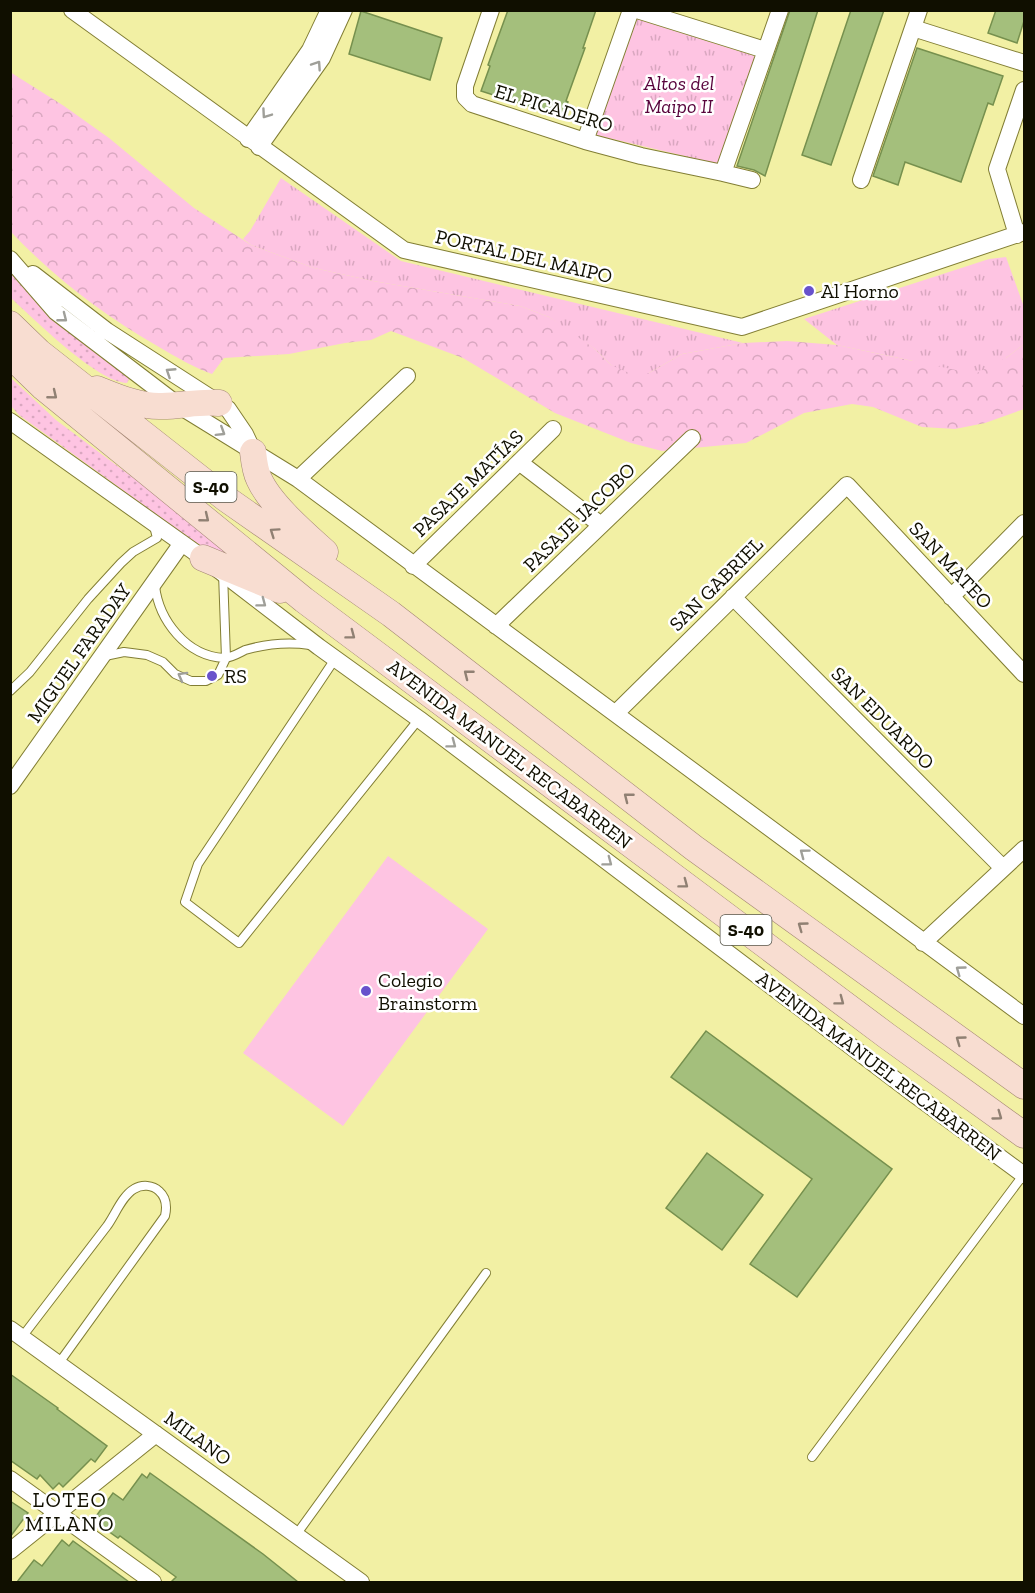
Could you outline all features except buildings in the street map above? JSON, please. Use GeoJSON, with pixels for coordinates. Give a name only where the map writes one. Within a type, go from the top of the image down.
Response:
{"type":"FeatureCollection","features":[{"type":"Feature","properties":{"kind":"main road","name":"AVENIDA MANUEL RECABARREN"},"geometry":{"type":"LineString","coordinates":[[10,324],[39,352],[225,498],[391,614],[694,848],[1024,1086]]}},
{"type":"Feature","properties":{"kind":"main road"},"geometry":{"type":"LineString","coordinates":[[39,352],[73,377],[111,394],[153,405],[219,403]]}},
{"type":"Feature","properties":{"kind":"main road","name":"AVENIDA MANUEL RECABARREN"},"geometry":{"type":"LineString","coordinates":[[10,355],[43,387],[304,600],[887,1036],[1024,1135]]}},
{"type":"Feature","properties":{"kind":"main road"},"geometry":{"type":"LineString","coordinates":[[253,452],[259,478],[273,499],[305,534],[391,614]]}},
{"type":"Feature","properties":{"kind":"main road"},"geometry":{"type":"LineString","coordinates":[[213,565],[304,600]]}},
{"type":"Feature","properties":{"kind":"street","name":"PORTAL DEL MAIPO"},"geometry":{"type":"LineString","coordinates":[[72,10],[404,250],[742,327],[1021,233]]}},
{"type":"Feature","properties":{"kind":"street"},"geometry":{"type":"LineString","coordinates":[[327,33],[329,10]]}},
{"type":"Feature","properties":{"kind":"street"},"geometry":{"type":"LineString","coordinates":[[254,142],[288,94],[310,50],[327,33],[344,10]]}},
{"type":"Feature","properties":{"kind":"street","name":"EL PICADERO"},"geometry":{"type":"LineString","coordinates":[[491,10],[465,86],[466,100],[479,107],[585,141],[641,156],[752,180]]}},
{"type":"Feature","properties":{"kind":"street"},"geometry":{"type":"LineString","coordinates":[[585,141],[631,10]]}},
{"type":"Feature","properties":{"kind":"street"},"geometry":{"type":"LineString","coordinates":[[637,10],[765,50]]}},
{"type":"Feature","properties":{"kind":"street"},"geometry":{"type":"LineString","coordinates":[[723,173],[780,10]]}},
{"type":"Feature","properties":{"kind":"street"},"geometry":{"type":"LineString","coordinates":[[861,180],[919,10]]}},
{"type":"Feature","properties":{"kind":"street"},"geometry":{"type":"LineString","coordinates":[[913,27],[1024,63]]}},
{"type":"Feature","properties":{"kind":"street"},"geometry":{"type":"LineString","coordinates":[[1021,233],[996,169],[1024,90]]}},
{"type":"Feature","properties":{"kind":"street"},"geometry":{"type":"LineString","coordinates":[[10,258],[107,332],[228,409],[245,434],[253,452]]}},
{"type":"Feature","properties":{"kind":"street"},"geometry":{"type":"LineString","coordinates":[[10,258],[56,312],[178,405],[298,479],[1024,1016]]}},
{"type":"Feature","properties":{"kind":"street"},"geometry":{"type":"LineString","coordinates":[[298,479],[407,376]]}},
{"type":"Feature","properties":{"kind":"street","name":"AVENIDA MANUEL RECABARREN"},"geometry":{"type":"LineString","coordinates":[[10,421],[213,565],[914,1094],[1024,1174]]}},
{"type":"Feature","properties":{"kind":"street","name":"PASAJE MATÍAS"},"geometry":{"type":"LineString","coordinates":[[413,566],[553,429]]}},
{"type":"Feature","properties":{"kind":"street","name":"PASAJE JACOBO"},"geometry":{"type":"LineString","coordinates":[[496,626],[692,438]]}},
{"type":"Feature","properties":{"kind":"street"},"geometry":{"type":"LineString","coordinates":[[519,462],[601,525]]}},
{"type":"Feature","properties":{"kind":"street","name":"SAN MATEO"},"geometry":{"type":"LineString","coordinates":[[847,485],[951,597],[1021,665]]}},
{"type":"Feature","properties":{"kind":"street","name":"SAN GABRIEL"},"geometry":{"type":"LineString","coordinates":[[616,713],[847,485]]}},
{"type":"Feature","properties":{"kind":"street"},"geometry":{"type":"LineString","coordinates":[[951,597],[1024,523]]}},
{"type":"Feature","properties":{"kind":"street","name":"MIGUEL FARADAY"},"geometry":{"type":"LineString","coordinates":[[10,786],[182,543]]}},
{"type":"Feature","properties":{"kind":"street","name":"SAN EDUARDO"},"geometry":{"type":"LineString","coordinates":[[732,597],[1003,868]]}},
{"type":"Feature","properties":{"kind":"street"},"geometry":{"type":"LineString","coordinates":[[923,942],[1024,849]]}},
{"type":"Feature","properties":{"kind":"street","name":"MILANO"},"geometry":{"type":"LineString","coordinates":[[16,1333],[360,1582]]}},
{"type":"Feature","properties":{"kind":"street"},"geometry":{"type":"LineString","coordinates":[[10,1551],[156,1434]]}},
{"type":"Feature","properties":{"kind":"street"},"geometry":{"type":"LineString","coordinates":[[10,1479],[153,1582]]}},
{"type":"Feature","properties":{"kind":"lane"},"geometry":{"type":"LineString","coordinates":[[10,691],[30,672],[88,599],[121,563],[133,552],[157,538],[153,523]]}},
{"type":"Feature","properties":{"kind":"lane"},"geometry":{"type":"LineString","coordinates":[[102,656],[124,652],[147,655],[163,662],[182,679],[199,682],[218,675],[226,658],[213,565]]}},
{"type":"Feature","properties":{"kind":"lane"},"geometry":{"type":"LineString","coordinates":[[154,582],[160,608],[174,631],[193,647],[214,656],[226,658],[263,646],[301,644],[319,647]]}},
{"type":"Feature","properties":{"kind":"lane"},"geometry":{"type":"LineString","coordinates":[[335,659],[198,864],[185,902],[239,943],[419,719]]}},
{"type":"Feature","properties":{"kind":"lane"},"geometry":{"type":"LineString","coordinates":[[812,1457],[1024,1174]]}},
{"type":"Feature","properties":{"kind":"lane"},"geometry":{"type":"LineString","coordinates":[[16,1333],[108,1224],[131,1190],[147,1185],[157,1189],[165,1198],[167,1209],[165,1216],[59,1363]]}},
{"type":"Feature","properties":{"kind":"lane"},"geometry":{"type":"LineString","coordinates":[[296,1535],[486,1273]]}},
{"type":"Feature","properties":{"kind":"green space","name":"Altos del Maipo II"},"geometry":{"type":"Polygon","coordinates":[[[637,19],[755,56],[718,164],[596,135],[637,19]]]}},
{"type":"Feature","properties":{"kind":"green space"},"geometry":{"type":"Polygon","coordinates":[[[10,72],[109,138],[194,208],[251,245],[314,268],[373,281],[520,306],[549,317],[570,330],[611,365],[649,373],[682,354],[743,343],[787,341],[837,345],[913,361],[1006,358],[1024,344],[1024,409],[985,423],[955,429],[922,427],[873,407],[852,404],[804,413],[746,443],[662,451],[631,443],[555,413],[463,358],[391,331],[371,340],[289,354],[224,358],[212,374],[191,365],[138,335],[99,309],[62,280],[11,232],[10,72]]]}},
{"type":"Feature","properties":{"kind":"green space"},"geometry":{"type":"Polygon","coordinates":[[[281,178],[401,261],[743,343],[682,354],[649,373],[629,373],[611,365],[595,349],[549,317],[520,306],[373,281],[314,268],[251,245],[243,239],[281,178]]]}},
{"type":"Feature","properties":{"kind":"green space"},"geometry":{"type":"Polygon","coordinates":[[[1006,257],[1024,307],[1024,344],[1006,358],[975,374],[837,345],[804,319],[989,259],[1006,257]]]}},
{"type":"Feature","properties":{"kind":"green space"},"geometry":{"type":"Polygon","coordinates":[[[10,272],[129,379],[127,383],[114,380],[83,361],[11,298],[10,272]]]}},
{"type":"Feature","properties":{"kind":"green space"},"geometry":{"type":"Polygon","coordinates":[[[10,377],[56,420],[251,566],[220,557],[189,538],[19,415],[11,406],[10,377]]]}},
{"type":"Feature","properties":{"kind":"green space","name":"Colegio Brainstorm"},"geometry":{"type":"Polygon","coordinates":[[[388,856],[488,929],[343,1126],[243,1053],[388,856]]]}},
{"type":"Feature","properties":{"kind":"place","name":"Al Horno"},"geometry":{"type":"Point","coordinates":[809,291]}},
{"type":"Feature","properties":{"kind":"place","name":"RS"},"geometry":{"type":"Point","coordinates":[212,676]}},
{"type":"Feature","properties":{"kind":"place","name":"Colegio Brainstorm"},"geometry":{"type":"Point","coordinates":[366,991]}},
{"type":"Feature","properties":{"kind":"district","name":"LOTEO MILANO"},"geometry":{"type":"Point","coordinates":[70,1511]}}]}
